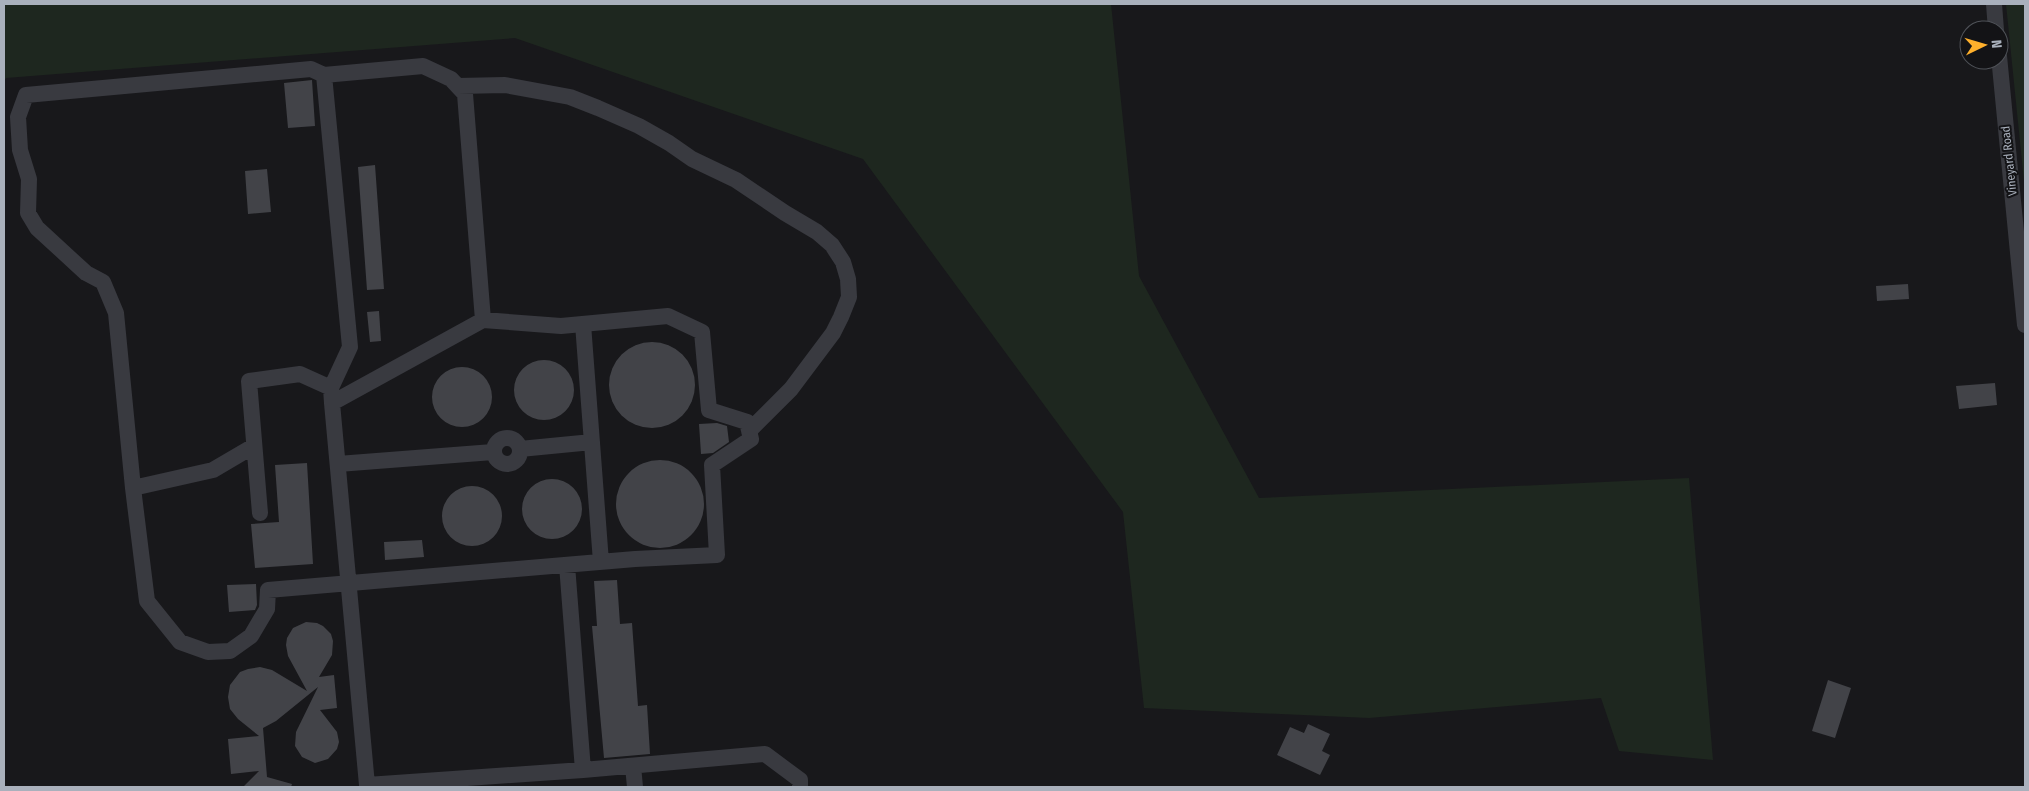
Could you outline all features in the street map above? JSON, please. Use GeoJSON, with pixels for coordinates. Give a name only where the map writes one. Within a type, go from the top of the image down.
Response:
{"type":"FeatureCollection","features":[{"type":"Feature","properties":{"kind":"street"},"geometry":{"type":"LineString","coordinates":[[1994,4],[1995,20]]}},
{"type":"Feature","properties":{"kind":"street"},"geometry":{"type":"LineString","coordinates":[[331,396],[483,320],[561,326],[668,316],[702,332],[709,410],[747,422],[751,439],[712,465],[717,554],[268,590],[267,609],[251,636],[230,651],[208,652],[180,642],[147,601],[132,488],[116,313],[103,282],[86,273],[37,228],[28,213],[29,179],[20,150],[18,117],[26,95],[311,69],[324,75],[423,66],[451,79],[465,94],[483,320]]}},
{"type":"Feature","properties":{"kind":"street","name":"Vineyard Road"},"geometry":{"type":"LineString","coordinates":[[2000,70],[2025,325]]}},
{"type":"Feature","properties":{"kind":"street"},"geometry":{"type":"LineString","coordinates":[[324,75],[350,347],[331,396],[367,786],[504,781],[583,770],[765,754],[800,780],[800,787]]}},
{"type":"Feature","properties":{"kind":"street"},"geometry":{"type":"LineString","coordinates":[[458,86],[505,85],[570,98],[598,108],[639,126],[669,142],[692,159],[736,180],[817,232],[832,245],[843,262],[848,278],[849,298],[841,317],[833,333],[791,389],[749,431]]}},
{"type":"Feature","properties":{"kind":"street"},"geometry":{"type":"LineString","coordinates":[[583,324],[601,562]]}},
{"type":"Feature","properties":{"kind":"street"},"geometry":{"type":"LineString","coordinates":[[260,513],[249,381],[300,374],[331,396]]}},
{"type":"Feature","properties":{"kind":"street"},"geometry":{"type":"LineString","coordinates":[[338,464],[493,452],[496,442],[505,437],[515,440],[520,449],[592,442]]}},
{"type":"Feature","properties":{"kind":"street"},"geometry":{"type":"LineString","coordinates":[[132,488],[213,470],[254,446]]}},
{"type":"Feature","properties":{"kind":"street"},"geometry":{"type":"LineString","coordinates":[[567,565],[583,770]]}},
{"type":"Feature","properties":{"kind":"street"},"geometry":{"type":"LineString","coordinates":[[634,766],[635,787]]}},
{"type":"Feature","properties":{"kind":"shaded area"},"geometry":{"type":"Polygon","coordinates":[[[4,4],[1111,4],[1139,276],[1259,498],[1689,478],[1713,760],[1619,751],[1601,698],[1369,718],[1144,708],[1123,512],[863,159],[515,38],[6,78],[4,81],[4,4]]]}},
{"type":"Feature","properties":{"kind":"shaded area"},"geometry":{"type":"Polygon","coordinates":[[[2006,4],[2025,4],[2025,191],[2009,20],[2006,4]]]}},
{"type":"Feature","properties":{"kind":"building"},"geometry":{"type":"Polygon","coordinates":[[[312,80],[315,126],[288,128],[284,83],[312,80]]]}},
{"type":"Feature","properties":{"kind":"building"},"geometry":{"type":"Polygon","coordinates":[[[375,165],[384,289],[367,290],[358,167],[375,165]]]}},
{"type":"Feature","properties":{"kind":"building"},"geometry":{"type":"Polygon","coordinates":[[[267,169],[271,212],[248,214],[245,171],[267,169]]]}},
{"type":"Feature","properties":{"kind":"building"},"geometry":{"type":"Polygon","coordinates":[[[1908,284],[1909,299],[1877,301],[1876,286],[1908,284]]]}},
{"type":"Feature","properties":{"kind":"building"},"geometry":{"type":"Polygon","coordinates":[[[379,311],[381,341],[370,342],[367,312],[379,311]]]}},
{"type":"Feature","properties":{"kind":"building"},"geometry":{"type":"Polygon","coordinates":[[[652,342],[669,345],[683,354],[692,368],[695,385],[692,402],[683,416],[669,425],[652,428],[635,425],[621,416],[612,402],[609,385],[612,368],[621,354],[635,345],[652,342]]]}},
{"type":"Feature","properties":{"kind":"building"},"geometry":{"type":"Polygon","coordinates":[[[544,360],[561,365],[569,373],[574,390],[569,407],[561,415],[544,420],[527,415],[519,407],[514,390],[519,373],[527,365],[544,360]]]}},
{"type":"Feature","properties":{"kind":"building"},"geometry":{"type":"Polygon","coordinates":[[[462,367],[479,372],[487,380],[492,397],[487,414],[479,422],[462,427],[445,422],[437,414],[432,397],[437,380],[445,372],[462,367]]]}},
{"type":"Feature","properties":{"kind":"building"},"geometry":{"type":"Polygon","coordinates":[[[1995,383],[1997,405],[1959,409],[1956,386],[1995,383]]]}},
{"type":"Feature","properties":{"kind":"building"},"geometry":{"type":"Polygon","coordinates":[[[717,423],[727,426],[729,442],[713,453],[701,454],[699,424],[717,423]]]}},
{"type":"Feature","properties":{"kind":"building"},"geometry":{"type":"Polygon","coordinates":[[[660,460],[677,464],[691,473],[700,487],[704,504],[700,521],[691,535],[677,544],[660,548],[643,544],[629,535],[620,521],[616,504],[620,487],[629,473],[643,464],[660,460]]]}},
{"type":"Feature","properties":{"kind":"building"},"geometry":{"type":"Polygon","coordinates":[[[307,463],[313,564],[255,568],[251,524],[279,522],[275,465],[307,463]]]}},
{"type":"Feature","properties":{"kind":"building"},"geometry":{"type":"Polygon","coordinates":[[[552,479],[569,484],[577,492],[582,509],[577,526],[569,534],[552,539],[535,534],[527,526],[522,509],[527,492],[535,484],[552,479]]]}},
{"type":"Feature","properties":{"kind":"building"},"geometry":{"type":"Polygon","coordinates":[[[472,486],[489,491],[497,499],[502,516],[497,533],[489,541],[472,546],[455,541],[447,533],[442,516],[447,499],[455,491],[472,486]]]}},
{"type":"Feature","properties":{"kind":"building"},"geometry":{"type":"Polygon","coordinates":[[[422,540],[424,557],[385,560],[384,542],[422,540]]]}},
{"type":"Feature","properties":{"kind":"building"},"geometry":{"type":"Polygon","coordinates":[[[617,580],[620,624],[632,623],[638,706],[647,705],[650,754],[604,758],[592,626],[597,626],[594,581],[617,580]]]}},
{"type":"Feature","properties":{"kind":"building"},"geometry":{"type":"Polygon","coordinates":[[[256,584],[257,605],[255,610],[229,612],[227,585],[256,584]]]}},
{"type":"Feature","properties":{"kind":"building"},"geometry":{"type":"Polygon","coordinates":[[[306,622],[317,623],[323,626],[331,634],[333,641],[332,655],[319,677],[334,675],[337,708],[320,710],[337,732],[339,742],[337,749],[328,759],[315,763],[302,757],[295,746],[296,732],[318,687],[276,721],[263,728],[267,777],[292,784],[291,787],[243,787],[259,771],[231,774],[228,739],[259,736],[238,719],[230,709],[228,697],[230,685],[240,672],[260,667],[272,670],[307,691],[288,656],[286,645],[287,638],[293,628],[306,622]]]}},
{"type":"Feature","properties":{"kind":"building"},"geometry":{"type":"Polygon","coordinates":[[[1828,680],[1851,688],[1835,738],[1812,731],[1828,680]]]}},
{"type":"Feature","properties":{"kind":"building"},"geometry":{"type":"Polygon","coordinates":[[[1308,724],[1330,734],[1322,751],[1330,755],[1320,775],[1277,755],[1290,727],[1304,733],[1308,724]]]}}]}
